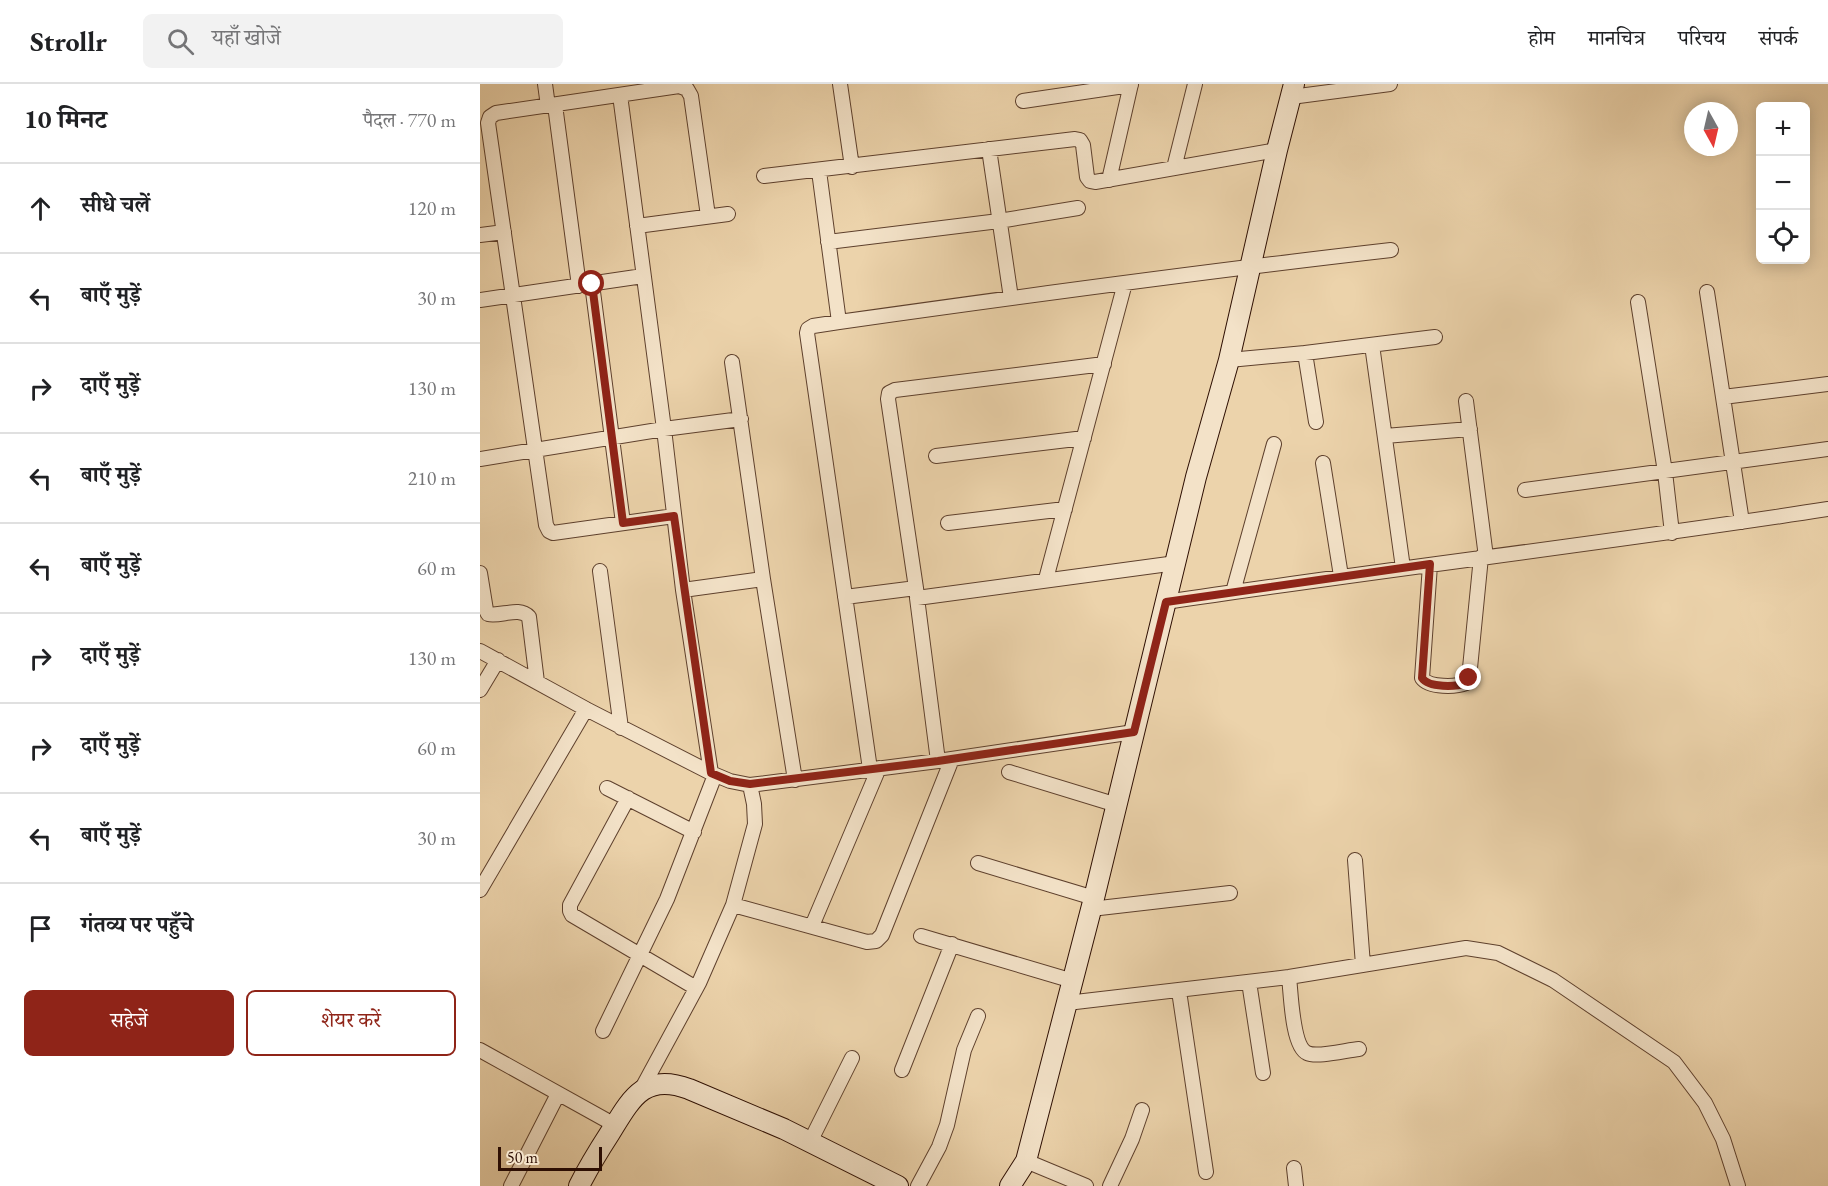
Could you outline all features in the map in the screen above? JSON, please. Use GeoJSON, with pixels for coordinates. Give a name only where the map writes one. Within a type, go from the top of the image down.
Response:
{"type":"FeatureCollection","features":[{"type":"Feature","properties":{"kind":"street"},"geometry":{"type":"LineString","coordinates":[[545,84],[585,285],[623,523]]}},
{"type":"Feature","properties":{"kind":"street"},"geometry":{"type":"LineString","coordinates":[[840,84],[852,167]]}},
{"type":"Feature","properties":{"kind":"street"},"geometry":{"type":"LineString","coordinates":[[1174,168],[1195,84]]}},
{"type":"Feature","properties":{"kind":"street"},"geometry":{"type":"LineString","coordinates":[[1010,1186],[1026,1161],[1073,981],[1196,477],[1229,360],[1292,91],[1389,84]]}},
{"type":"Feature","properties":{"kind":"street"},"geometry":{"type":"LineString","coordinates":[[1023,101],[1131,85],[1108,180]]}},
{"type":"Feature","properties":{"kind":"street"},"geometry":{"type":"LineString","coordinates":[[674,516],[554,533],[549,531],[546,525],[488,123],[490,117],[495,113],[679,86],[687,89],[691,96],[708,216]]}},
{"type":"Feature","properties":{"kind":"street"},"geometry":{"type":"LineString","coordinates":[[603,1031],[667,899],[694,832],[713,774],[683,590],[620,95]]}},
{"type":"Feature","properties":{"kind":"street"},"geometry":{"type":"LineString","coordinates":[[764,176],[1075,139],[1080,140],[1083,145],[1087,177],[1095,183],[1277,150]]}},
{"type":"Feature","properties":{"kind":"street"},"geometry":{"type":"LineString","coordinates":[[989,149],[1011,298]]}},
{"type":"Feature","properties":{"kind":"street"},"geometry":{"type":"LineString","coordinates":[[819,171],[839,322]]}},
{"type":"Feature","properties":{"kind":"street"},"geometry":{"type":"LineString","coordinates":[[828,242],[1078,208]]}},
{"type":"Feature","properties":{"kind":"street"},"geometry":{"type":"LineString","coordinates":[[637,226],[728,214]]}},
{"type":"Feature","properties":{"kind":"street"},"geometry":{"type":"LineString","coordinates":[[480,236],[504,232]]}},
{"type":"Feature","properties":{"kind":"street"},"geometry":{"type":"LineString","coordinates":[[812,926],[874,769],[845,597],[808,329],[813,326],[839,322],[1011,298],[1391,250]]}},
{"type":"Feature","properties":{"kind":"street"},"geometry":{"type":"LineString","coordinates":[[480,300],[643,276]]}},
{"type":"Feature","properties":{"kind":"street"},"geometry":{"type":"LineString","coordinates":[[1046,579],[1125,283]]}},
{"type":"Feature","properties":{"kind":"street"},"geometry":{"type":"LineString","coordinates":[[1707,292],[1742,522]]}},
{"type":"Feature","properties":{"kind":"street"},"geometry":{"type":"LineString","coordinates":[[1638,302],[1665,472],[1672,533]]}},
{"type":"Feature","properties":{"kind":"street"},"geometry":{"type":"LineString","coordinates":[[1229,360],[1435,337]]}},
{"type":"Feature","properties":{"kind":"street"},"geometry":{"type":"LineString","coordinates":[[1372,345],[1403,568]]}},
{"type":"Feature","properties":{"kind":"street"},"geometry":{"type":"LineString","coordinates":[[1305,353],[1316,422]]}},
{"type":"Feature","properties":{"kind":"street"},"geometry":{"type":"LineString","coordinates":[[732,362],[795,780]]}},
{"type":"Feature","properties":{"kind":"street"},"geometry":{"type":"LineString","coordinates":[[938,761],[889,393],[895,390],[1104,364]]}},
{"type":"Feature","properties":{"kind":"street"},"geometry":{"type":"LineString","coordinates":[[1724,397],[1828,384]]}},
{"type":"Feature","properties":{"kind":"street"},"geometry":{"type":"LineString","coordinates":[[1430,564],[1422,678],[1430,684],[1461,685],[1469,678],[1483,557],[1467,401]]}},
{"type":"Feature","properties":{"kind":"street"},"geometry":{"type":"LineString","coordinates":[[480,459],[741,419]]}},
{"type":"Feature","properties":{"kind":"street"},"geometry":{"type":"LineString","coordinates":[[1384,436],[1470,429]]}},
{"type":"Feature","properties":{"kind":"street"},"geometry":{"type":"LineString","coordinates":[[936,456],[1084,438]]}},
{"type":"Feature","properties":{"kind":"street"},"geometry":{"type":"LineString","coordinates":[[1233,592],[1274,444]]}},
{"type":"Feature","properties":{"kind":"street"},"geometry":{"type":"LineString","coordinates":[[1525,490],[1828,449]]}},
{"type":"Feature","properties":{"kind":"street"},"geometry":{"type":"LineString","coordinates":[[1323,463],[1341,576]]}},
{"type":"Feature","properties":{"kind":"street"},"geometry":{"type":"LineString","coordinates":[[948,523],[1065,509]]}},
{"type":"Feature","properties":{"kind":"street"},"geometry":{"type":"LineString","coordinates":[[1166,602],[1341,576],[1672,533],[1828,509]]}},
{"type":"Feature","properties":{"kind":"street"},"geometry":{"type":"LineString","coordinates":[[845,597],[916,593],[1176,563]]}},
{"type":"Feature","properties":{"kind":"street"},"geometry":{"type":"LineString","coordinates":[[600,572],[621,728]]}},
{"type":"Feature","properties":{"kind":"street"},"geometry":{"type":"LineString","coordinates":[[480,573],[488,614],[521,612],[529,617],[537,682]]}},
{"type":"Feature","properties":{"kind":"street"},"geometry":{"type":"LineString","coordinates":[[683,590],[763,579]]}},
{"type":"Feature","properties":{"kind":"street"},"geometry":{"type":"LineString","coordinates":[[480,651],[621,728],[713,774],[730,781],[750,784],[938,761],[1134,732]]}},
{"type":"Feature","properties":{"kind":"street"},"geometry":{"type":"LineString","coordinates":[[480,690],[498,660]]}},
{"type":"Feature","properties":{"kind":"street"},"geometry":{"type":"LineString","coordinates":[[480,890],[586,709]]}},
{"type":"Feature","properties":{"kind":"street"},"geometry":{"type":"LineString","coordinates":[[733,904],[867,942],[876,941],[882,935],[952,759]]}},
{"type":"Feature","properties":{"kind":"street"},"geometry":{"type":"LineString","coordinates":[[1009,772],[1117,805]]}},
{"type":"Feature","properties":{"kind":"street"},"geometry":{"type":"LineString","coordinates":[[579,1186],[625,1107],[642,1090],[696,988],[733,904],[755,824],[750,784]]}},
{"type":"Feature","properties":{"kind":"street"},"geometry":{"type":"LineString","coordinates":[[607,788],[694,832]]}},
{"type":"Feature","properties":{"kind":"street"},"geometry":{"type":"LineString","coordinates":[[628,798],[570,904],[570,911],[572,915],[696,988]]}},
{"type":"Feature","properties":{"kind":"street"},"geometry":{"type":"LineString","coordinates":[[1355,860],[1363,965]]}},
{"type":"Feature","properties":{"kind":"street"},"geometry":{"type":"LineString","coordinates":[[978,862],[1092,904],[1230,893]]}},
{"type":"Feature","properties":{"kind":"street"},"geometry":{"type":"LineString","coordinates":[[921,936],[1073,981]]}},
{"type":"Feature","properties":{"kind":"street"},"geometry":{"type":"LineString","coordinates":[[902,1070],[952,944]]}},
{"type":"Feature","properties":{"kind":"street"},"geometry":{"type":"LineString","coordinates":[[1067,1003],[1289,977],[1466,948],[1498,953],[1553,981],[1641,1038],[1679,1067],[1705,1102],[1723,1139],[1738,1186]]}},
{"type":"Feature","properties":{"kind":"street"},"geometry":{"type":"LineString","coordinates":[[1289,977],[1296,1036],[1301,1048],[1314,1055],[1359,1049]]}},
{"type":"Feature","properties":{"kind":"street"},"geometry":{"type":"LineString","coordinates":[[1250,982],[1263,1073]]}},
{"type":"Feature","properties":{"kind":"street"},"geometry":{"type":"LineString","coordinates":[[1179,991],[1206,1172]]}},
{"type":"Feature","properties":{"kind":"street"},"geometry":{"type":"LineString","coordinates":[[918,1186],[939,1147],[947,1125],[964,1050],[978,1016]]}},
{"type":"Feature","properties":{"kind":"street"},"geometry":{"type":"LineString","coordinates":[[480,1050],[615,1125]]}},
{"type":"Feature","properties":{"kind":"street"},"geometry":{"type":"LineString","coordinates":[[810,1142],[852,1058]]}},
{"type":"Feature","properties":{"kind":"street"},"geometry":{"type":"LineString","coordinates":[[642,1090],[659,1083],[675,1083],[784,1129],[898,1186]]}},
{"type":"Feature","properties":{"kind":"street"},"geometry":{"type":"LineString","coordinates":[[511,1186],[558,1094]]}},
{"type":"Feature","properties":{"kind":"street"},"geometry":{"type":"LineString","coordinates":[[1110,1186],[1132,1139],[1142,1110]]}},
{"type":"Feature","properties":{"kind":"street"},"geometry":{"type":"LineString","coordinates":[[1026,1161],[1086,1186]]}},
{"type":"Feature","properties":{"kind":"street"},"geometry":{"type":"LineString","coordinates":[[1294,1168],[1296,1186]]}},
{"type":"Feature","properties":{"kind":"route"},"geometry":{"type":"LineString","coordinates":[[592,284],[623,523],[674,516],[711,773],[730,781],[750,784],[795,780],[1134,732],[1166,602],[1430,564],[1422,678],[1430,684],[1461,685],[1469,678]]}}]}
